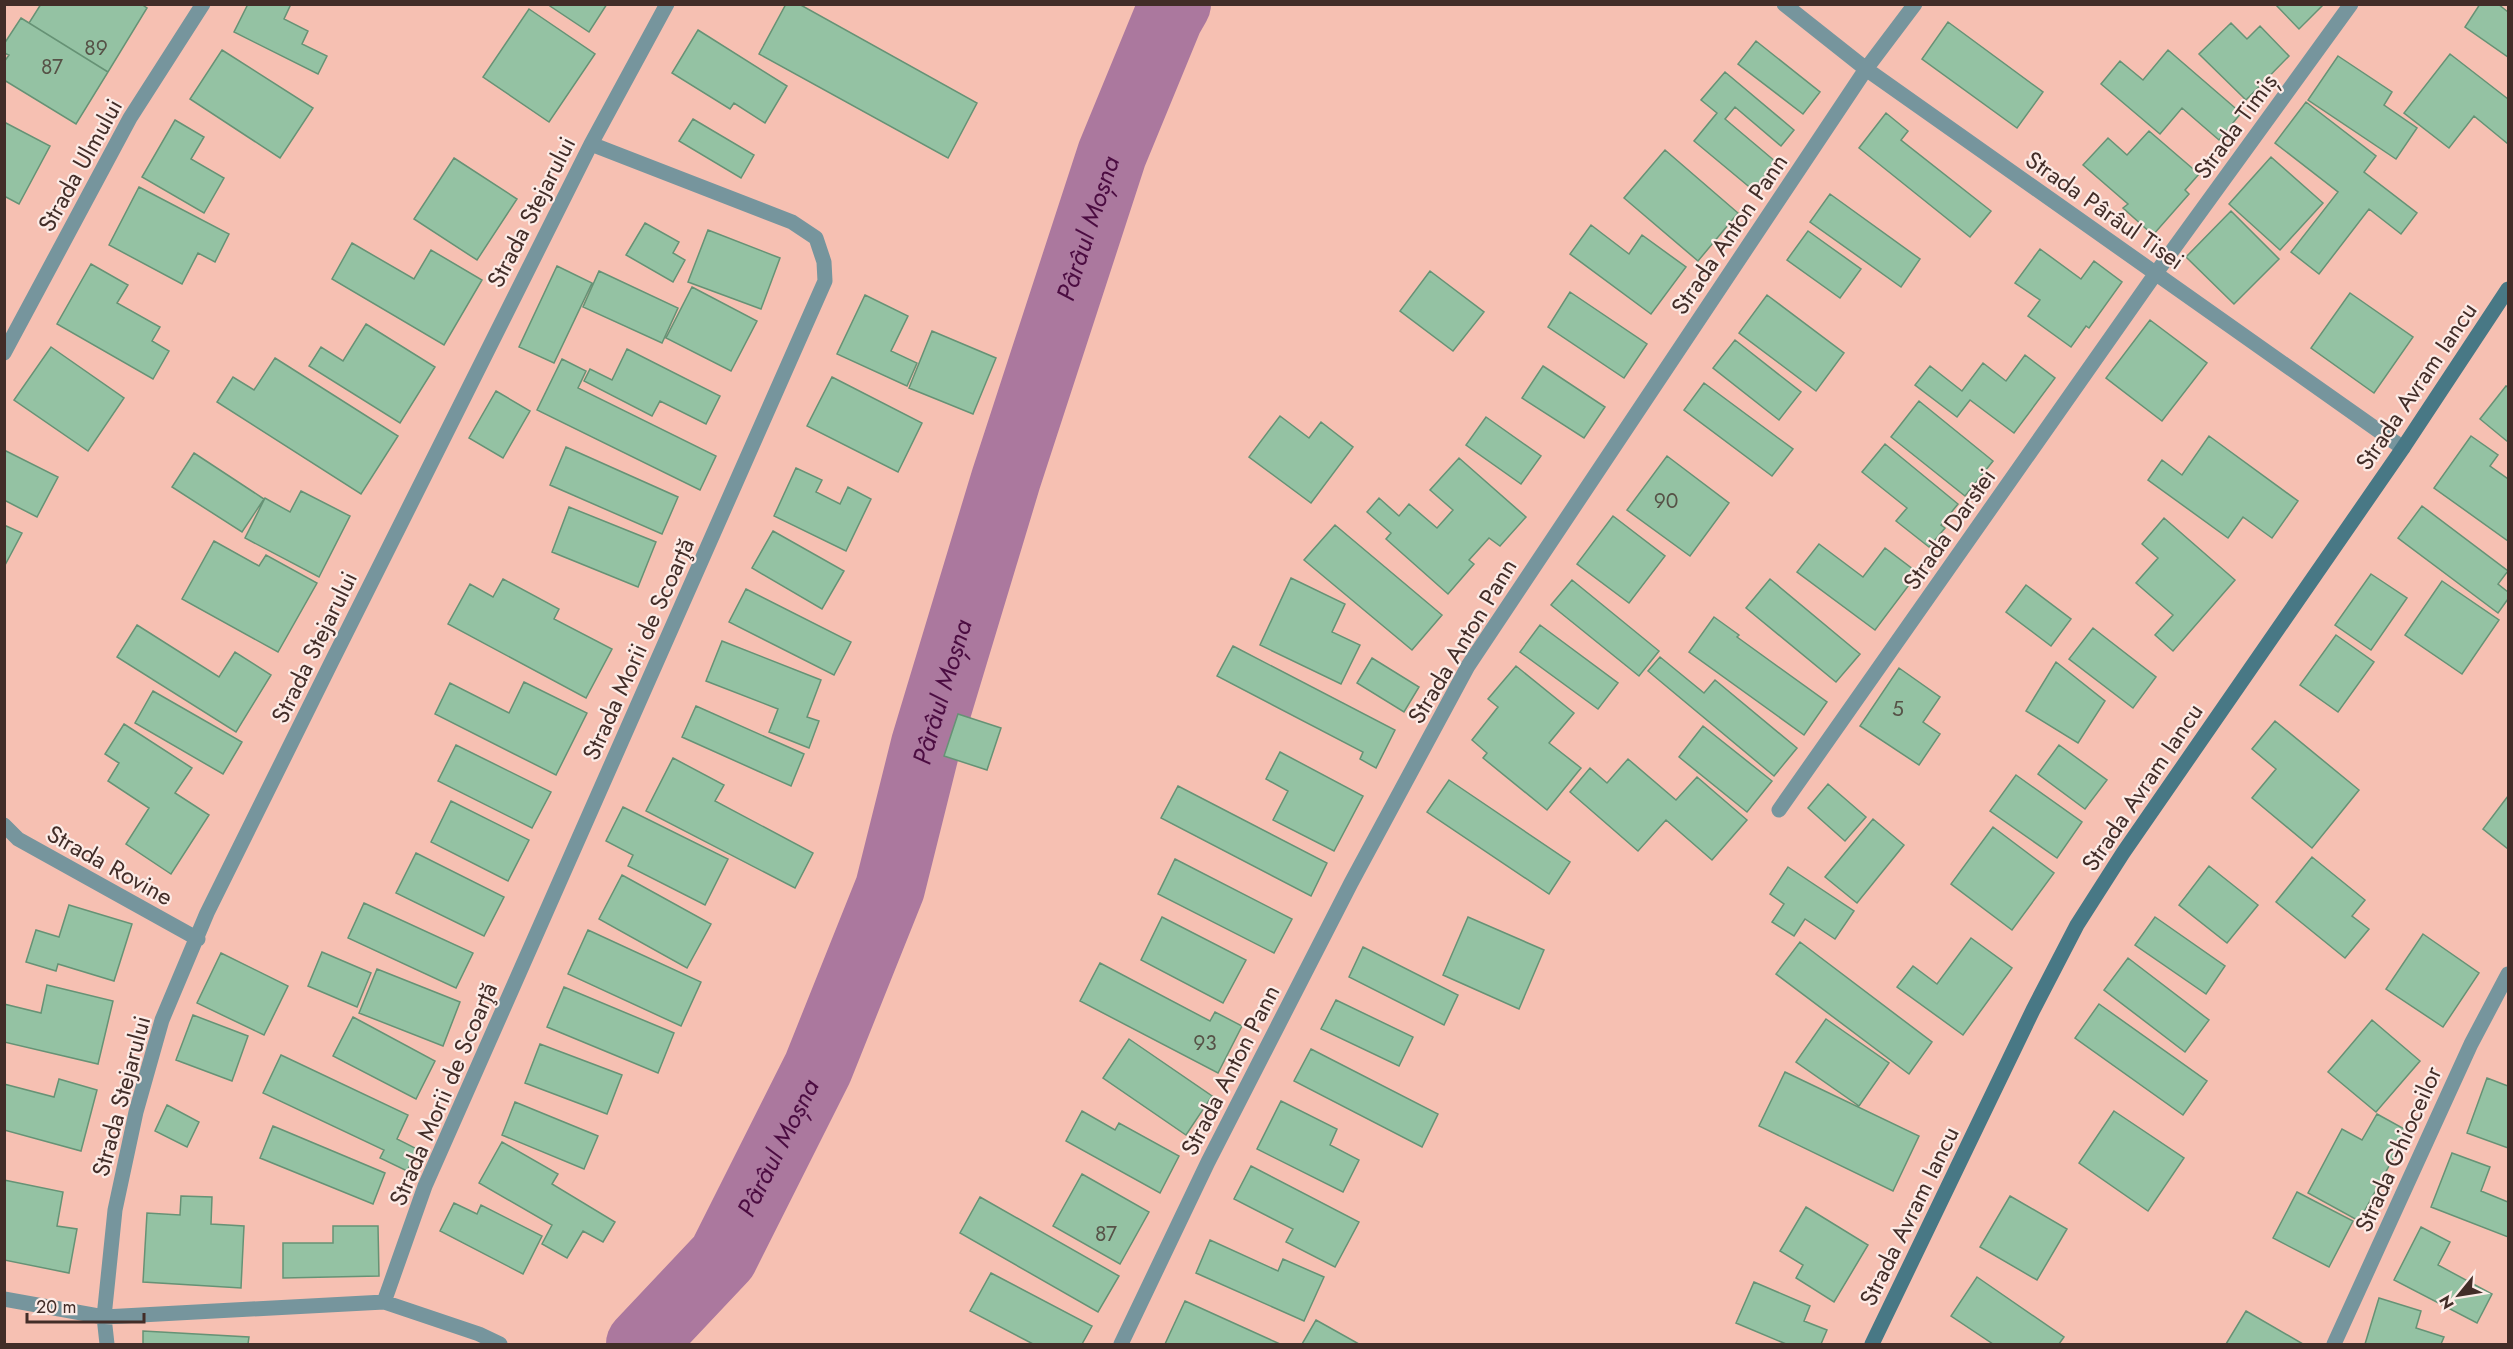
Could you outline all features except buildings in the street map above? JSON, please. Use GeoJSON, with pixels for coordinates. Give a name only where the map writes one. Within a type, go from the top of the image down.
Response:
{"type":"FeatureCollection","features":[{"type":"Feature","properties":{"kind":"main road","name":"Strada Avram Iancu"},"geometry":{"type":"LineString","coordinates":[[1872,1344],[2028,1021],[2077,925],[2123,853],[2403,448],[2508,289]]}},
{"type":"Feature","properties":{"kind":"street","name":"Strada Ulmului"},"geometry":{"type":"LineString","coordinates":[[4,352],[130,118],[203,4]]}},
{"type":"Feature","properties":{"kind":"street","name":"Strada Stejarului"},"geometry":{"type":"LineString","coordinates":[[107,1344],[104,1317],[115,1210],[136,1113],[162,1020],[212,902],[591,144],[667,4]]}},
{"type":"Feature","properties":{"kind":"street","name":"Strada Pârâul Tisei"},"geometry":{"type":"LineString","coordinates":[[1784,4],[1866,69],[2403,448]]}},
{"type":"Feature","properties":{"kind":"street","name":"Strada Anton Pann"},"geometry":{"type":"LineString","coordinates":[[1121,1344],[1208,1162],[1351,883],[1468,666],[1866,69],[1915,4]]}},
{"type":"Feature","properties":{"kind":"street","name":"Strada Timiș"},"geometry":{"type":"LineString","coordinates":[[2156,273],[2351,4]]}},
{"type":"Feature","properties":{"kind":"street","name":"Strada Morii de Scoarţă"},"geometry":{"type":"LineString","coordinates":[[384,1302],[424,1186],[825,281],[824,262],[816,238],[792,222],[591,144]]}},
{"type":"Feature","properties":{"kind":"street","name":"Strada Darstei"},"geometry":{"type":"LineString","coordinates":[[1779,810],[2156,273]]}},
{"type":"Feature","properties":{"kind":"street","name":"Strada Rovine"},"geometry":{"type":"LineString","coordinates":[[4,825],[18,840],[198,939]]}},
{"type":"Feature","properties":{"kind":"street","name":"Strada Ghioceilor"},"geometry":{"type":"LineString","coordinates":[[2334,1344],[2471,1044],[2508,974]]}},
{"type":"Feature","properties":{"kind":"street"},"geometry":{"type":"LineString","coordinates":[[4,1299],[104,1317],[384,1302],[479,1334],[500,1344]]}},
{"type":"Feature","properties":{"kind":"waterway","name":"Pârâul Moșna"},"geometry":{"type":"LineString","coordinates":[[641,1344],[723,1257],[818,1068],[890,888],[926,744],[1006,479],[1112,154],[1168,18],[1176,4]]}}]}
